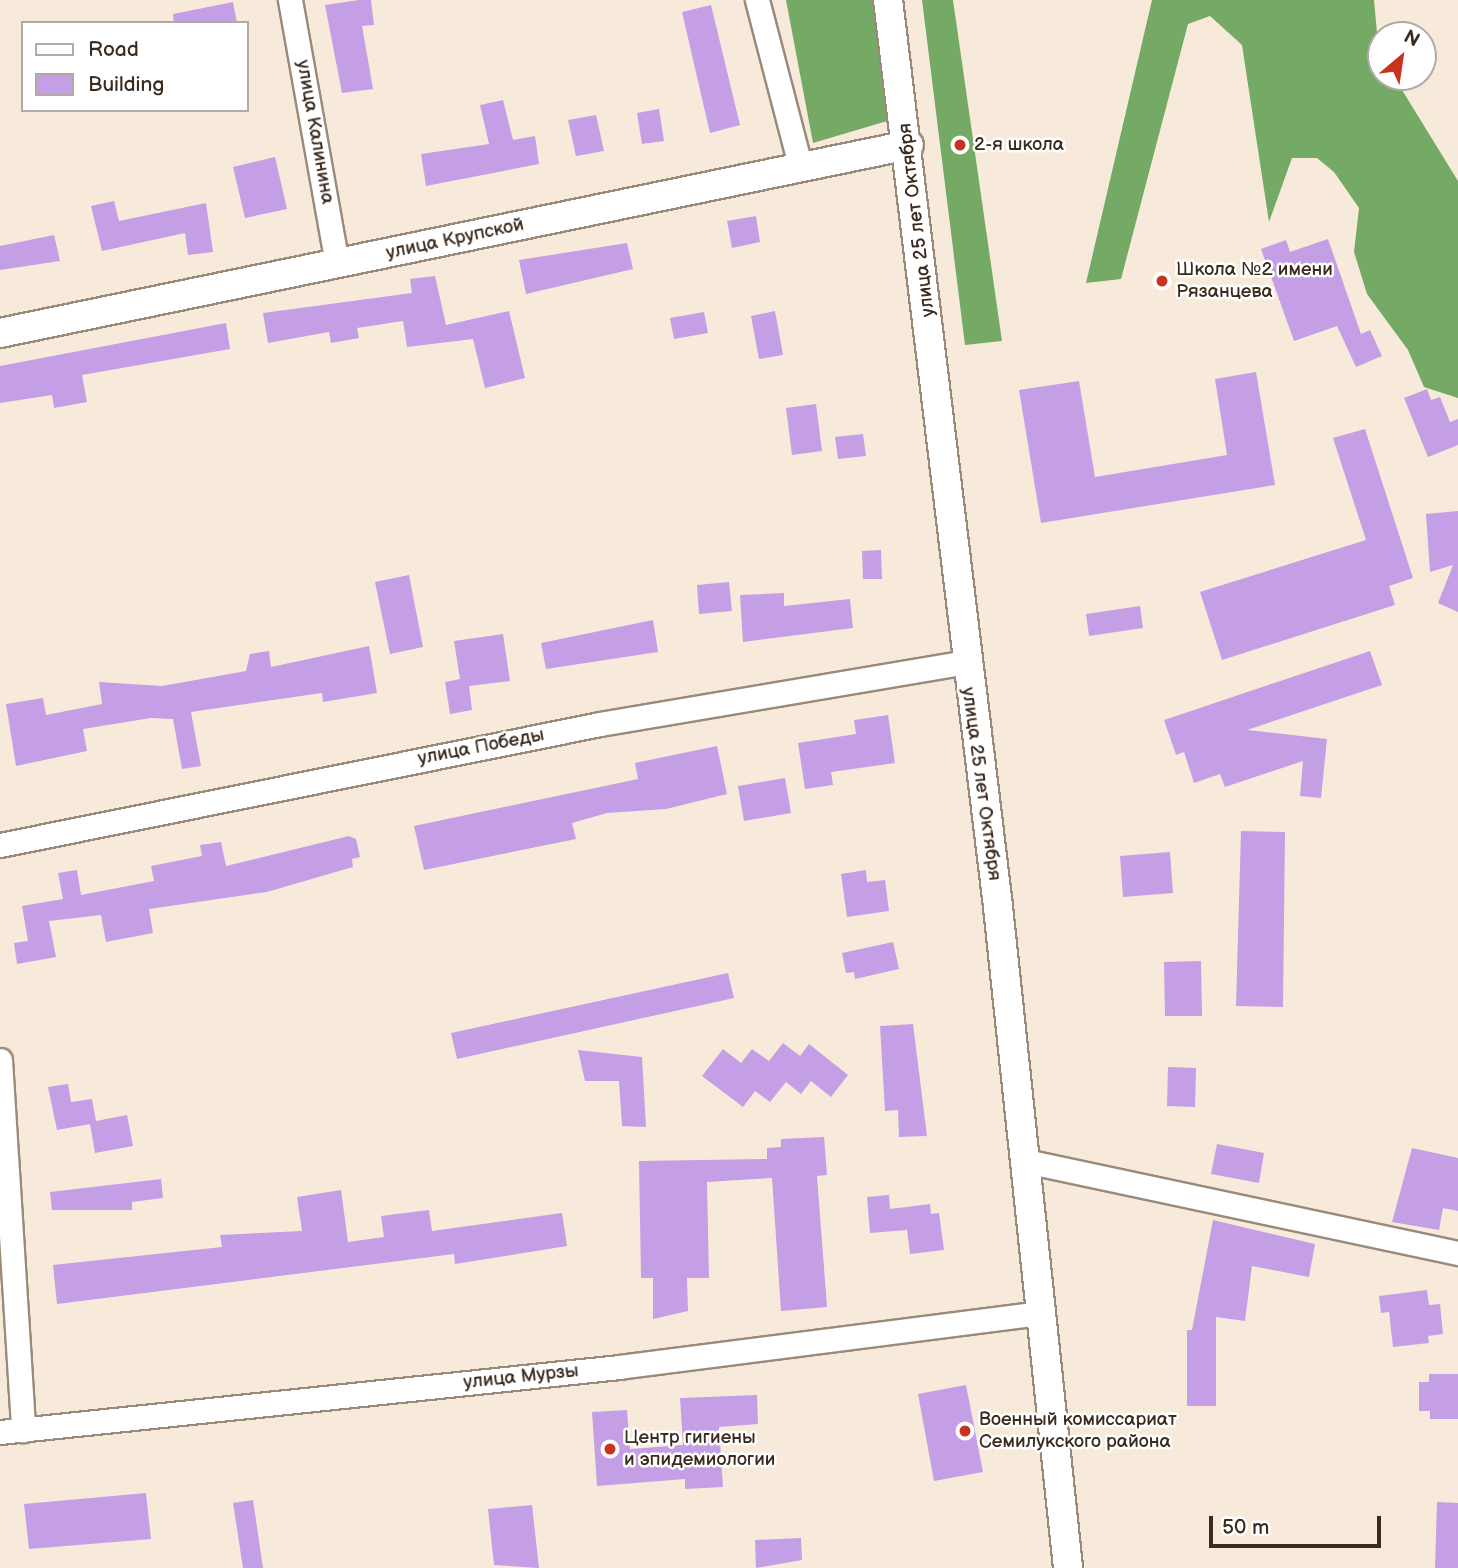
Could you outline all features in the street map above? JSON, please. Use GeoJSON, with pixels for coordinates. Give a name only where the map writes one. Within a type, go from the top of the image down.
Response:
{"type":"FeatureCollection","features":[{"type":"Feature","properties":{"kind":"street","name":"улица Калинина"},"geometry":{"type":"LineString","coordinates":[[290,0],[337,264]]}},
{"type":"Feature","properties":{"kind":"street"},"geometry":{"type":"LineString","coordinates":[[757,0],[800,165]]}},
{"type":"Feature","properties":{"kind":"street","name":"улица 25 лет Октября"},"geometry":{"type":"LineString","coordinates":[[888,0],[909,145],[965,662],[1025,1161],[1068,1568]]}},
{"type":"Feature","properties":{"kind":"street","name":"улица Крупской"},"geometry":{"type":"LineString","coordinates":[[0,332],[337,264],[800,165],[909,145]]}},
{"type":"Feature","properties":{"kind":"street","name":"улица Победы"},"geometry":{"type":"LineString","coordinates":[[0,845],[600,724],[965,662]]}},
{"type":"Feature","properties":{"kind":"street"},"geometry":{"type":"LineString","coordinates":[[0,1060],[23,1430]]}},
{"type":"Feature","properties":{"kind":"street"},"geometry":{"type":"LineString","coordinates":[[1025,1161],[1458,1253]]}},
{"type":"Feature","properties":{"kind":"street","name":"улица Мурзы"},"geometry":{"type":"LineString","coordinates":[[0,1432],[619,1367],[1040,1313]]}},
{"type":"Feature","properties":{"kind":"green space"},"geometry":{"type":"Polygon","coordinates":[[[786,0],[875,0],[894,119],[813,143],[786,0]]]}},
{"type":"Feature","properties":{"kind":"green space"},"geometry":{"type":"Polygon","coordinates":[[[922,0],[953,0],[1002,341],[965,345],[922,0]]]}},
{"type":"Feature","properties":{"kind":"green space"},"geometry":{"type":"Polygon","coordinates":[[[1152,0],[1374,0],[1376,21],[1367,21],[1367,91],[1403,91],[1458,181],[1458,398],[1424,387],[1408,350],[1367,294],[1354,252],[1359,208],[1334,172],[1317,158],[1292,158],[1269,222],[1242,45],[1210,16],[1188,24],[1121,279],[1086,283],[1152,0]]]}},
{"type":"Feature","properties":{"kind":"building"},"geometry":{"type":"Polygon","coordinates":[[[371,0],[374,25],[362,26],[373,89],[342,93],[325,5],[371,0]]]}},
{"type":"Feature","properties":{"kind":"building"},"geometry":{"type":"Polygon","coordinates":[[[233,2],[237,21],[174,21],[173,14],[233,2]]]}},
{"type":"Feature","properties":{"kind":"building"},"geometry":{"type":"Polygon","coordinates":[[[711,5],[740,125],[710,133],[682,12],[711,5]]]}},
{"type":"Feature","properties":{"kind":"building"},"geometry":{"type":"Polygon","coordinates":[[[503,100],[513,140],[535,136],[539,164],[426,186],[421,154],[489,144],[480,105],[503,100]]]}},
{"type":"Feature","properties":{"kind":"building"},"geometry":{"type":"Polygon","coordinates":[[[659,109],[664,141],[642,144],[637,113],[659,109]]]}},
{"type":"Feature","properties":{"kind":"building"},"geometry":{"type":"Polygon","coordinates":[[[596,115],[604,151],[576,156],[568,120],[596,115]]]}},
{"type":"Feature","properties":{"kind":"building"},"geometry":{"type":"Polygon","coordinates":[[[275,157],[287,209],[245,218],[233,167],[275,157]]]}},
{"type":"Feature","properties":{"kind":"building"},"geometry":{"type":"Polygon","coordinates":[[[114,201],[119,221],[206,203],[213,252],[188,255],[185,233],[102,251],[91,206],[114,201]]]}},
{"type":"Feature","properties":{"kind":"building"},"geometry":{"type":"Polygon","coordinates":[[[756,216],[760,242],[732,248],[727,221],[756,216]]]}},
{"type":"Feature","properties":{"kind":"building"},"geometry":{"type":"Polygon","coordinates":[[[54,235],[60,261],[0,270],[0,246],[54,235]]]}},
{"type":"Feature","properties":{"kind":"building"},"geometry":{"type":"Polygon","coordinates":[[[1328,239],[1361,334],[1370,330],[1382,356],[1356,367],[1337,326],[1294,341],[1261,249],[1286,240],[1290,252],[1328,239]]]}},
{"type":"Feature","properties":{"kind":"building"},"geometry":{"type":"Polygon","coordinates":[[[627,243],[633,269],[526,294],[519,260],[627,243]]]}},
{"type":"Feature","properties":{"kind":"building"},"geometry":{"type":"Polygon","coordinates":[[[435,276],[446,325],[509,311],[525,378],[485,388],[473,339],[407,347],[403,321],[357,328],[359,338],[331,343],[329,332],[268,343],[263,313],[412,293],[410,279],[435,276]]]}},
{"type":"Feature","properties":{"kind":"building"},"geometry":{"type":"Polygon","coordinates":[[[775,311],[783,355],[759,359],[751,316],[775,311]]]}},
{"type":"Feature","properties":{"kind":"building"},"geometry":{"type":"Polygon","coordinates":[[[704,312],[708,333],[674,339],[670,318],[704,312]]]}},
{"type":"Feature","properties":{"kind":"building"},"geometry":{"type":"Polygon","coordinates":[[[226,323],[230,349],[82,375],[87,402],[54,408],[52,395],[0,403],[0,366],[226,323]]]}},
{"type":"Feature","properties":{"kind":"building"},"geometry":{"type":"Polygon","coordinates":[[[1256,372],[1275,485],[1041,523],[1019,390],[1079,381],[1095,477],[1227,455],[1215,379],[1256,372]]]}},
{"type":"Feature","properties":{"kind":"building"},"geometry":{"type":"Polygon","coordinates":[[[1427,389],[1431,400],[1440,397],[1450,422],[1458,419],[1458,445],[1428,457],[1404,398],[1427,389]]]}},
{"type":"Feature","properties":{"kind":"building"},"geometry":{"type":"Polygon","coordinates":[[[816,404],[822,451],[792,455],[786,408],[816,404]]]}},
{"type":"Feature","properties":{"kind":"building"},"geometry":{"type":"Polygon","coordinates":[[[1365,429],[1413,578],[1389,586],[1395,605],[1222,660],[1200,592],[1366,540],[1333,438],[1365,429]]]}},
{"type":"Feature","properties":{"kind":"building"},"geometry":{"type":"Polygon","coordinates":[[[863,434],[866,456],[838,459],[835,437],[863,434]]]}},
{"type":"Feature","properties":{"kind":"building"},"geometry":{"type":"Polygon","coordinates":[[[1458,511],[1458,612],[1438,603],[1453,565],[1430,572],[1426,514],[1458,511]]]}},
{"type":"Feature","properties":{"kind":"building"},"geometry":{"type":"Polygon","coordinates":[[[881,550],[882,579],[863,579],[862,551],[881,550]]]}},
{"type":"Feature","properties":{"kind":"building"},"geometry":{"type":"Polygon","coordinates":[[[409,575],[423,647],[390,654],[375,582],[409,575]]]}},
{"type":"Feature","properties":{"kind":"building"},"geometry":{"type":"Polygon","coordinates":[[[729,582],[732,611],[699,614],[697,585],[729,582]]]}},
{"type":"Feature","properties":{"kind":"building"},"geometry":{"type":"Polygon","coordinates":[[[784,593],[784,606],[850,599],[853,628],[743,642],[740,595],[784,593]]]}},
{"type":"Feature","properties":{"kind":"building"},"geometry":{"type":"Polygon","coordinates":[[[1140,606],[1143,628],[1089,636],[1086,614],[1140,606]]]}},
{"type":"Feature","properties":{"kind":"building"},"geometry":{"type":"Polygon","coordinates":[[[653,620],[658,652],[546,669],[541,643],[653,620]]]}},
{"type":"Feature","properties":{"kind":"building"},"geometry":{"type":"Polygon","coordinates":[[[503,634],[510,681],[469,686],[472,710],[450,714],[445,682],[460,679],[454,641],[503,634]]]}},
{"type":"Feature","properties":{"kind":"building"},"geometry":{"type":"Polygon","coordinates":[[[369,646],[377,693],[323,702],[322,693],[191,712],[201,766],[182,769],[173,719],[151,718],[83,729],[87,751],[16,766],[6,704],[43,698],[46,715],[102,704],[99,682],[162,686],[246,671],[250,654],[269,651],[271,667],[369,646]]]}},
{"type":"Feature","properties":{"kind":"building"},"geometry":{"type":"Polygon","coordinates":[[[1370,651],[1382,685],[1247,730],[1327,739],[1321,798],[1300,796],[1303,761],[1225,787],[1220,774],[1194,783],[1184,752],[1176,755],[1164,720],[1370,651]]]}},
{"type":"Feature","properties":{"kind":"building"},"geometry":{"type":"Polygon","coordinates":[[[888,715],[895,763],[831,772],[833,785],[805,789],[798,743],[856,734],[854,720],[888,715]]]}},
{"type":"Feature","properties":{"kind":"building"},"geometry":{"type":"Polygon","coordinates":[[[717,746],[727,794],[666,809],[607,813],[572,823],[576,839],[424,870],[414,826],[638,779],[635,763],[717,746]]]}},
{"type":"Feature","properties":{"kind":"building"},"geometry":{"type":"Polygon","coordinates":[[[785,778],[791,813],[744,821],[738,786],[785,778]]]}},
{"type":"Feature","properties":{"kind":"building"},"geometry":{"type":"Polygon","coordinates":[[[1241,831],[1285,832],[1283,1007],[1236,1006],[1241,831]]]}},
{"type":"Feature","properties":{"kind":"building"},"geometry":{"type":"Polygon","coordinates":[[[349,836],[356,839],[360,857],[352,859],[353,867],[267,892],[149,909],[153,933],[106,942],[101,915],[49,921],[56,957],[17,964],[14,943],[28,941],[22,906],[63,899],[58,873],[77,870],[81,895],[154,881],[151,866],[202,856],[200,845],[221,842],[226,866],[349,836]]]}},
{"type":"Feature","properties":{"kind":"building"},"geometry":{"type":"Polygon","coordinates":[[[1170,852],[1173,893],[1123,897],[1120,856],[1170,852]]]}},
{"type":"Feature","properties":{"kind":"building"},"geometry":{"type":"Polygon","coordinates":[[[866,870],[867,882],[885,880],[889,911],[847,917],[841,874],[866,870]]]}},
{"type":"Feature","properties":{"kind":"building"},"geometry":{"type":"Polygon","coordinates":[[[893,942],[899,969],[855,979],[854,972],[846,973],[842,953],[893,942]]]}},
{"type":"Feature","properties":{"kind":"building"},"geometry":{"type":"Polygon","coordinates":[[[1201,961],[1202,1016],[1165,1016],[1164,962],[1201,961]]]}},
{"type":"Feature","properties":{"kind":"building"},"geometry":{"type":"Polygon","coordinates":[[[728,973],[734,998],[457,1059],[451,1033],[728,973]]]}},
{"type":"Feature","properties":{"kind":"building"},"geometry":{"type":"Polygon","coordinates":[[[913,1024],[927,1136],[899,1137],[898,1110],[885,1111],[880,1026],[913,1024]]]}},
{"type":"Feature","properties":{"kind":"building"},"geometry":{"type":"Polygon","coordinates":[[[783,1043],[800,1056],[809,1044],[848,1075],[831,1097],[811,1081],[801,1094],[786,1082],[770,1102],[755,1091],[743,1107],[702,1076],[723,1049],[741,1063],[752,1049],[769,1061],[783,1043]]]}},
{"type":"Feature","properties":{"kind":"building"},"geometry":{"type":"Polygon","coordinates":[[[578,1050],[642,1057],[646,1127],[622,1126],[619,1081],[585,1081],[578,1050]]]}},
{"type":"Feature","properties":{"kind":"building"},"geometry":{"type":"Polygon","coordinates":[[[1168,1067],[1196,1068],[1195,1107],[1167,1106],[1168,1067]]]}},
{"type":"Feature","properties":{"kind":"building"},"geometry":{"type":"Polygon","coordinates":[[[68,1084],[71,1102],[92,1099],[96,1121],[127,1115],[133,1146],[95,1153],[90,1124],[57,1130],[48,1087],[68,1084]]]}},
{"type":"Feature","properties":{"kind":"building"},"geometry":{"type":"Polygon","coordinates":[[[824,1137],[827,1175],[817,1176],[827,1307],[781,1311],[772,1178],[707,1182],[709,1278],[687,1278],[688,1311],[653,1319],[653,1278],[641,1278],[639,1161],[767,1159],[767,1148],[781,1147],[781,1139],[824,1137]]]}},
{"type":"Feature","properties":{"kind":"building"},"geometry":{"type":"Polygon","coordinates":[[[1217,1144],[1264,1153],[1259,1183],[1211,1174],[1217,1144]]]}},
{"type":"Feature","properties":{"kind":"building"},"geometry":{"type":"Polygon","coordinates":[[[1412,1148],[1458,1158],[1458,1211],[1443,1208],[1439,1230],[1392,1222],[1412,1148]]]}},
{"type":"Feature","properties":{"kind":"building"},"geometry":{"type":"Polygon","coordinates":[[[161,1179],[163,1198],[132,1202],[132,1210],[52,1210],[50,1192],[161,1179]]]}},
{"type":"Feature","properties":{"kind":"building"},"geometry":{"type":"Polygon","coordinates":[[[341,1190],[348,1242],[384,1237],[381,1216],[429,1210],[432,1231],[562,1213],[567,1246],[455,1264],[454,1254],[57,1304],[53,1265],[222,1247],[220,1235],[302,1231],[297,1197],[341,1190]]]}},
{"type":"Feature","properties":{"kind":"building"},"geometry":{"type":"Polygon","coordinates":[[[889,1195],[890,1209],[930,1204],[931,1214],[939,1213],[944,1250],[910,1254],[907,1230],[870,1233],[867,1197],[889,1195]]]}},
{"type":"Feature","properties":{"kind":"building"},"geometry":{"type":"Polygon","coordinates":[[[1213,1220],[1315,1244],[1309,1277],[1252,1266],[1245,1321],[1216,1317],[1216,1406],[1187,1406],[1187,1330],[1192,1330],[1213,1220]]]}},
{"type":"Feature","properties":{"kind":"building"},"geometry":{"type":"Polygon","coordinates":[[[1427,1290],[1429,1305],[1440,1304],[1443,1334],[1428,1336],[1429,1343],[1393,1347],[1389,1312],[1381,1313],[1379,1296],[1427,1290]]]}},
{"type":"Feature","properties":{"kind":"building"},"geometry":{"type":"Polygon","coordinates":[[[1429,1374],[1458,1374],[1458,1419],[1430,1419],[1430,1411],[1419,1411],[1419,1382],[1429,1382],[1429,1374]]]}},
{"type":"Feature","properties":{"kind":"building"},"geometry":{"type":"Polygon","coordinates":[[[966,1385],[983,1472],[934,1481],[918,1394],[966,1385]]]}},
{"type":"Feature","properties":{"kind":"building"},"geometry":{"type":"Polygon","coordinates":[[[757,1395],[758,1424],[719,1427],[723,1487],[685,1489],[685,1479],[597,1486],[592,1412],[627,1410],[630,1449],[683,1445],[680,1398],[757,1395]]]}},
{"type":"Feature","properties":{"kind":"building"},"geometry":{"type":"Polygon","coordinates":[[[146,1493],[151,1539],[29,1549],[24,1504],[146,1493]]]}},
{"type":"Feature","properties":{"kind":"building"},"geometry":{"type":"Polygon","coordinates":[[[253,1500],[263,1568],[243,1568],[233,1503],[253,1500]]]}},
{"type":"Feature","properties":{"kind":"building"},"geometry":{"type":"Polygon","coordinates":[[[1437,1502],[1458,1503],[1458,1568],[1435,1568],[1437,1502]]]}},
{"type":"Feature","properties":{"kind":"building"},"geometry":{"type":"Polygon","coordinates":[[[532,1505],[539,1568],[494,1565],[488,1509],[532,1505]]]}},
{"type":"Feature","properties":{"kind":"building"},"geometry":{"type":"Polygon","coordinates":[[[801,1538],[802,1560],[756,1568],[755,1540],[801,1538]]]}},
{"type":"Feature","properties":{"kind":"place","name":"2-я школа"},"geometry":{"type":"Point","coordinates":[960,145]}},
{"type":"Feature","properties":{"kind":"place","name":"Школа №2 имени Рязанцева"},"geometry":{"type":"Point","coordinates":[1162,281]}},
{"type":"Feature","properties":{"kind":"place","name":"Военный комиссариат Семилукского района"},"geometry":{"type":"Point","coordinates":[965,1431]}},
{"type":"Feature","properties":{"kind":"place","name":"Центр гигиены и эпидемиологии"},"geometry":{"type":"Point","coordinates":[610,1449]}}]}
